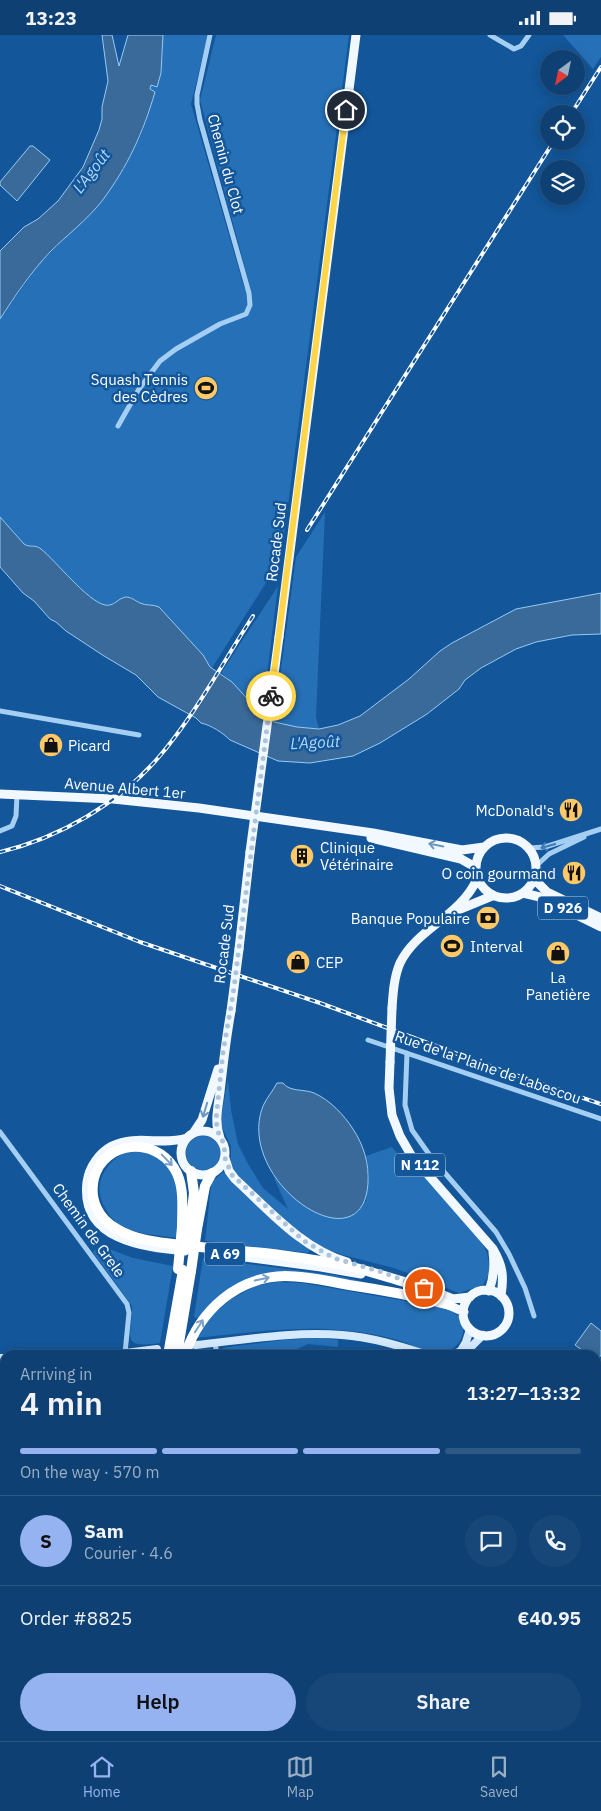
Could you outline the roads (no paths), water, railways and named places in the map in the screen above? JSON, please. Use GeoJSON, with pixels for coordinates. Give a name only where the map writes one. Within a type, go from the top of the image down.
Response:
{"type":"FeatureCollection","features":[{"type":"Feature","properties":{"kind":"highway","name":"A 69"},"geometry":{"type":"LineString","coordinates":[[190,1228],[179,1177],[168,1159],[159,1152],[138,1146],[127,1147],[116,1151],[100,1165],[93,1185],[95,1204],[107,1223],[128,1235],[157,1242],[272,1254],[350,1267],[424,1288]]}},
{"type":"Feature","properties":{"kind":"highway"},"geometry":{"type":"LineString","coordinates":[[169,1350],[190,1228],[194,1193],[191,1171]]}},
{"type":"Feature","properties":{"kind":"highway"},"geometry":{"type":"LineString","coordinates":[[190,1228],[205,1185],[212,1173]]}},
{"type":"Feature","properties":{"kind":"highway"},"geometry":{"type":"LineString","coordinates":[[176,1350],[184,1270]]}},
{"type":"Feature","properties":{"kind":"highway"},"geometry":{"type":"LineString","coordinates":[[187,1350],[195,1331],[206,1314],[219,1301],[232,1291],[263,1278],[275,1276],[301,1277],[414,1295],[450,1305]]}},
{"type":"Feature","properties":{"kind":"main road","name":"Rocade Sud"},"geometry":{"type":"LineString","coordinates":[[220,1138],[216,1120],[223,1052],[231,1011],[356,35]]}},
{"type":"Feature","properties":{"kind":"main road","name":"Avenue Albert 1er"},"geometry":{"type":"LineString","coordinates":[[0,794],[113,799],[339,829]]}},
{"type":"Feature","properties":{"kind":"main road"},"geometry":{"type":"LineString","coordinates":[[339,829],[373,833],[462,849],[484,847]]}},
{"type":"Feature","properties":{"kind":"main road"},"geometry":{"type":"LineString","coordinates":[[339,829],[461,859],[475,867]]}},
{"type":"Feature","properties":{"kind":"main road"},"geometry":{"type":"LineString","coordinates":[[492,895],[486,891],[477,879],[475,867],[479,853],[496,839],[508,838],[523,843],[532,854],[536,866]]}},
{"type":"Feature","properties":{"kind":"main road","name":"D 926"},"geometry":{"type":"LineString","coordinates":[[492,895],[506,899],[514,898],[523,893],[534,879],[536,866]]}},
{"type":"Feature","properties":{"kind":"main road","name":"N 112"},"geometry":{"type":"LineString","coordinates":[[477,879],[472,892],[453,911],[416,941],[400,963],[394,985],[389,1088],[392,1115],[400,1136],[411,1155],[493,1249],[501,1262],[503,1281],[501,1296]]}},
{"type":"Feature","properties":{"kind":"main road","name":"D 926"},"geometry":{"type":"LineString","coordinates":[[534,879],[547,892],[601,918]]}},
{"type":"Feature","properties":{"kind":"main road","name":"D 926"},"geometry":{"type":"LineString","coordinates":[[523,893],[540,897],[601,927]]}},
{"type":"Feature","properties":{"kind":"main road","name":"N 112"},"geometry":{"type":"LineString","coordinates":[[453,911],[492,895]]}},
{"type":"Feature","properties":{"kind":"main road","name":"Rocade Sud"},"geometry":{"type":"LineString","coordinates":[[191,1135],[202,1120],[223,1052]]}},
{"type":"Feature","properties":{"kind":"main road"},"geometry":{"type":"LineString","coordinates":[[225,1158],[222,1164],[212,1173],[205,1175],[191,1171],[182,1159],[183,1144],[191,1135],[200,1131],[211,1132],[220,1138],[224,1144],[225,1158],[229,1171],[235,1179],[292,1231],[314,1248],[334,1258],[382,1272],[453,1299],[470,1297],[477,1293],[489,1291],[501,1296],[508,1307],[507,1323],[497,1333],[483,1335],[470,1329],[465,1321],[464,1312],[465,1304],[470,1297]]}},
{"type":"Feature","properties":{"kind":"main road","name":"A 69"},"geometry":{"type":"LineString","coordinates":[[191,1135],[172,1141],[131,1140],[110,1147],[101,1153],[88,1177],[87,1202],[98,1223],[107,1231],[126,1241],[163,1248],[250,1257],[351,1272],[413,1289],[450,1305]]}},
{"type":"Feature","properties":{"kind":"main road"},"geometry":{"type":"LineString","coordinates":[[489,1291],[494,1278],[495,1263],[493,1249]]}},
{"type":"Feature","properties":{"kind":"main road"},"geometry":{"type":"LineString","coordinates":[[450,1305],[464,1312]]}},
{"type":"Feature","properties":{"kind":"street","name":"Chemin du Clot"},"geometry":{"type":"LineString","coordinates":[[118,425],[139,389],[166,356],[235,317],[244,310],[250,298],[198,111],[198,91],[210,35]]}},
{"type":"Feature","properties":{"kind":"street"},"geometry":{"type":"LineString","coordinates":[[490,35],[514,49],[521,46],[529,35]]}},
{"type":"Feature","properties":{"kind":"street"},"geometry":{"type":"LineString","coordinates":[[0,711],[139,735]]}},
{"type":"Feature","properties":{"kind":"street"},"geometry":{"type":"LineString","coordinates":[[0,831],[12,826],[17,795]]}},
{"type":"Feature","properties":{"kind":"street"},"geometry":{"type":"LineString","coordinates":[[528,848],[545,847],[601,829]]}},
{"type":"Feature","properties":{"kind":"street"},"geometry":{"type":"LineString","coordinates":[[536,866],[549,854],[601,829]]}},
{"type":"Feature","properties":{"kind":"street","name":"Rue de la Plaine de Labescou"},"geometry":{"type":"LineString","coordinates":[[368,1040],[601,1119]]}},
{"type":"Feature","properties":{"kind":"street"},"geometry":{"type":"LineString","coordinates":[[407,1053],[406,1105],[412,1130],[431,1157],[496,1232],[525,1288],[534,1316]]}},
{"type":"Feature","properties":{"kind":"street","name":"Chemin de Grele"},"geometry":{"type":"LineString","coordinates":[[0,1132],[127,1304],[129,1313],[125,1350]]}},
{"type":"Feature","properties":{"kind":"street"},"geometry":{"type":"LineString","coordinates":[[459,1350],[466,1342],[470,1329]]}},
{"type":"Feature","properties":{"kind":"street"},"geometry":{"type":"LineString","coordinates":[[196,1345],[303,1334],[342,1335],[376,1340],[411,1350]]}},
{"type":"Feature","properties":{"kind":"street"},"geometry":{"type":"LineString","coordinates":[[465,1350],[472,1347],[483,1335]]}},
{"type":"Feature","properties":{"kind":"street"},"geometry":{"type":"LineString","coordinates":[[215,1343],[216,1350]]}},
{"type":"Feature","properties":{"kind":"street"},"geometry":{"type":"LineString","coordinates":[[149,1350],[157,1349]]}},
{"type":"Feature","properties":{"kind":"water","name":"L'Agoût"},"geometry":{"type":"Polygon","coordinates":[[[102,35],[112,35],[119,66],[128,35],[163,35],[161,73],[157,87],[151,85],[150,89],[155,92],[145,121],[134,149],[102,201],[43,260],[0,319],[0,251],[24,227],[38,219],[58,201],[83,167],[99,130],[108,81],[102,35]]]}},
{"type":"Feature","properties":{"kind":"water"},"geometry":{"type":"Polygon","coordinates":[[[30,146],[33,146],[50,160],[17,201],[0,185],[0,182],[30,146]]]}},
{"type":"Feature","properties":{"kind":"water","name":"L'Agoût"},"geometry":{"type":"Polygon","coordinates":[[[0,517],[24,544],[41,549],[81,589],[98,602],[108,605],[126,597],[142,604],[159,607],[203,655],[210,667],[232,682],[262,715],[274,722],[297,727],[319,729],[338,725],[360,716],[409,679],[440,651],[516,609],[601,593],[601,634],[572,635],[536,642],[516,649],[481,668],[465,680],[459,689],[427,714],[380,743],[353,756],[310,763],[278,761],[230,740],[217,730],[201,723],[196,718],[158,697],[136,675],[104,656],[50,619],[0,567],[0,517]]]}},
{"type":"Feature","properties":{"kind":"water"},"geometry":{"type":"Polygon","coordinates":[[[277,1083],[283,1083],[289,1088],[314,1093],[326,1100],[345,1118],[360,1142],[367,1162],[368,1183],[361,1207],[345,1218],[325,1216],[303,1205],[282,1186],[266,1162],[259,1134],[263,1106],[277,1083]]]}},
{"type":"Feature","properties":{"kind":"water"},"geometry":{"type":"Polygon","coordinates":[[[591,1323],[601,1331],[601,1350],[582,1350],[575,1345],[591,1323]]]}},
{"type":"Feature","properties":{"kind":"railway"},"geometry":{"type":"LineString","coordinates":[[577,105],[601,67]]}},
{"type":"Feature","properties":{"kind":"railway"},"geometry":{"type":"LineString","coordinates":[[307,530],[548,150]]}},
{"type":"Feature","properties":{"kind":"railway"},"geometry":{"type":"LineString","coordinates":[[0,852],[44,838],[86,817],[125,790],[142,775],[158,758],[184,724],[253,616]]}},
{"type":"Feature","properties":{"kind":"railway"},"geometry":{"type":"LineString","coordinates":[[0,886],[140,942],[320,1003],[498,1069],[601,1104]]}},
{"type":"Feature","properties":{"kind":"place","name":"Squash Tennis des Cèdres"},"geometry":{"type":"Point","coordinates":[206,388]}},
{"type":"Feature","properties":{"kind":"place","name":"Picard"},"geometry":{"type":"Point","coordinates":[51,745]}},
{"type":"Feature","properties":{"kind":"place","name":"McDonald's"},"geometry":{"type":"Point","coordinates":[571,810]}},
{"type":"Feature","properties":{"kind":"place","name":"Clinique Vétérinaire"},"geometry":{"type":"Point","coordinates":[302,856]}},
{"type":"Feature","properties":{"kind":"place","name":"O coin gourmand"},"geometry":{"type":"Point","coordinates":[574,873]}},
{"type":"Feature","properties":{"kind":"place","name":"Banque Populaire"},"geometry":{"type":"Point","coordinates":[488,918]}},
{"type":"Feature","properties":{"kind":"place","name":"Interval"},"geometry":{"type":"Point","coordinates":[452,946]}},
{"type":"Feature","properties":{"kind":"place","name":"La Panetière"},"geometry":{"type":"Point","coordinates":[558,953]}},
{"type":"Feature","properties":{"kind":"place","name":"CEP"},"geometry":{"type":"Point","coordinates":[298,962]}}]}
